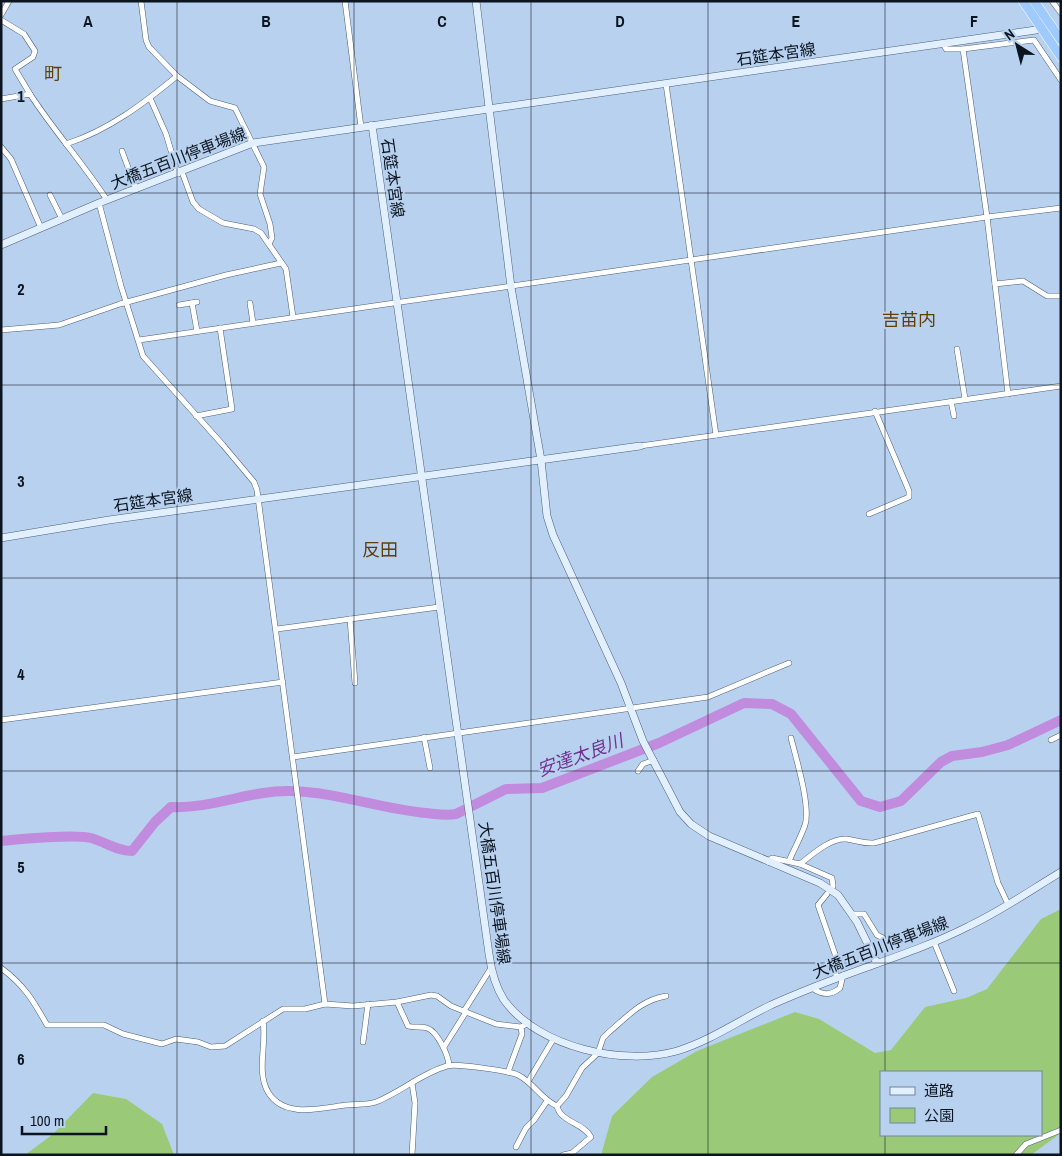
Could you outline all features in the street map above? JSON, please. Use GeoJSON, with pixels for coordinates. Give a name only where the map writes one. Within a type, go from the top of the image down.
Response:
{"type":"FeatureCollection","features":[{"type":"Feature","properties":{"kind":"highway"},"geometry":{"type":"LineString","coordinates":[[1023,1],[1061,57]]}},
{"type":"Feature","properties":{"kind":"highway"},"geometry":{"type":"LineString","coordinates":[[1034,1],[1061,40]]}},
{"type":"Feature","properties":{"kind":"main road"},"geometry":{"type":"LineString","coordinates":[[476,1],[511,287],[541,460],[547,516],[553,535],[631,707],[643,741],[673,802],[691,824],[709,836],[820,883],[838,895],[852,914],[877,963]]}},
{"type":"Feature","properties":{"kind":"main road","name":"石筵本宮線"},"geometry":{"type":"LineString","coordinates":[[1,538],[109,520],[422,477],[372,125],[489,110],[1036,30]]}},
{"type":"Feature","properties":{"kind":"main road","name":"大橋五百川停車場線"},"geometry":{"type":"LineString","coordinates":[[1,245],[99,203],[253,143],[372,125]]}},
{"type":"Feature","properties":{"kind":"main road"},"geometry":{"type":"LineString","coordinates":[[422,477],[640,446]]}},
{"type":"Feature","properties":{"kind":"main road","name":"大橋五百川停車場線"},"geometry":{"type":"LineString","coordinates":[[422,477],[491,968],[504,1000],[530,1023],[554,1038],[598,1053],[658,1054],[675,1051],[704,1041],[768,1007],[812,988],[934,942],[970,926],[1061,872]]}},
{"type":"Feature","properties":{"kind":"street"},"geometry":{"type":"LineString","coordinates":[[1,15],[9,1]]}},
{"type":"Feature","properties":{"kind":"street"},"geometry":{"type":"LineString","coordinates":[[141,1],[146,40],[149,47],[177,76],[215,104],[235,108],[264,167],[260,194],[270,224],[272,238],[269,244]]}},
{"type":"Feature","properties":{"kind":"street"},"geometry":{"type":"LineString","coordinates":[[345,1],[361,127]]}},
{"type":"Feature","properties":{"kind":"street"},"geometry":{"type":"LineString","coordinates":[[1052,1],[1061,13]]}},
{"type":"Feature","properties":{"kind":"street"},"geometry":{"type":"LineString","coordinates":[[1,20],[24,34],[35,51],[32,57],[15,69],[51,127],[66,144],[107,200]]}},
{"type":"Feature","properties":{"kind":"street"},"geometry":{"type":"LineString","coordinates":[[943,43],[946,49],[963,49],[1034,40],[1061,80]]}},
{"type":"Feature","properties":{"kind":"street"},"geometry":{"type":"LineString","coordinates":[[963,49],[987,217],[1008,394]]}},
{"type":"Feature","properties":{"kind":"street"},"geometry":{"type":"LineString","coordinates":[[66,144],[90,136],[122,119],[177,76]]}},
{"type":"Feature","properties":{"kind":"street"},"geometry":{"type":"LineString","coordinates":[[666,84],[716,435]]}},
{"type":"Feature","properties":{"kind":"street"},"geometry":{"type":"LineString","coordinates":[[1,99],[30,94]]}},
{"type":"Feature","properties":{"kind":"street"},"geometry":{"type":"LineString","coordinates":[[150,98],[180,173],[194,202],[200,209],[223,223],[254,229],[261,233],[287,274],[293,317]]}},
{"type":"Feature","properties":{"kind":"street"},"geometry":{"type":"LineString","coordinates":[[1,147],[11,159],[42,228]]}},
{"type":"Feature","properties":{"kind":"street"},"geometry":{"type":"LineString","coordinates":[[122,151],[136,189]]}},
{"type":"Feature","properties":{"kind":"street"},"geometry":{"type":"LineString","coordinates":[[50,195],[62,219]]}},
{"type":"Feature","properties":{"kind":"street"},"geometry":{"type":"LineString","coordinates":[[99,203],[143,356],[254,482],[260,500],[293,757],[297,802],[325,1004]]}},
{"type":"Feature","properties":{"kind":"street"},"geometry":{"type":"LineString","coordinates":[[1040,211],[1041,204]]}},
{"type":"Feature","properties":{"kind":"street"},"geometry":{"type":"LineString","coordinates":[[139,340],[511,287],[691,259],[1061,208]]}},
{"type":"Feature","properties":{"kind":"street"},"geometry":{"type":"LineString","coordinates":[[1,330],[59,325],[245,270],[281,263]]}},
{"type":"Feature","properties":{"kind":"street"},"geometry":{"type":"LineString","coordinates":[[995,284],[1023,281],[1047,296],[1061,296]]}},
{"type":"Feature","properties":{"kind":"street"},"geometry":{"type":"LineString","coordinates":[[179,305],[194,302],[197,331]]}},
{"type":"Feature","properties":{"kind":"street"},"geometry":{"type":"LineString","coordinates":[[250,303],[253,323]]}},
{"type":"Feature","properties":{"kind":"street"},"geometry":{"type":"LineString","coordinates":[[196,416],[232,409],[220,328]]}},
{"type":"Feature","properties":{"kind":"street"},"geometry":{"type":"LineString","coordinates":[[957,349],[965,399]]}},
{"type":"Feature","properties":{"kind":"street"},"geometry":{"type":"LineString","coordinates":[[640,446],[1061,386]]}},
{"type":"Feature","properties":{"kind":"street"},"geometry":{"type":"LineString","coordinates":[[951,401],[954,416]]}},
{"type":"Feature","properties":{"kind":"street"},"geometry":{"type":"LineString","coordinates":[[869,514],[909,497],[909,491],[875,411]]}},
{"type":"Feature","properties":{"kind":"street"},"geometry":{"type":"LineString","coordinates":[[277,629],[439,607]]}},
{"type":"Feature","properties":{"kind":"street"},"geometry":{"type":"LineString","coordinates":[[350,619],[355,683]]}},
{"type":"Feature","properties":{"kind":"street"},"geometry":{"type":"LineString","coordinates":[[293,757],[708,697],[789,663]]}},
{"type":"Feature","properties":{"kind":"street"},"geometry":{"type":"LineString","coordinates":[[1,720],[283,682]]}},
{"type":"Feature","properties":{"kind":"street"},"geometry":{"type":"LineString","coordinates":[[1051,740],[1061,735]]}},
{"type":"Feature","properties":{"kind":"street"},"geometry":{"type":"LineString","coordinates":[[424,737],[430,768]]}},
{"type":"Feature","properties":{"kind":"street"},"geometry":{"type":"LineString","coordinates":[[789,861],[806,824],[801,778],[791,738]]}},
{"type":"Feature","properties":{"kind":"street"},"geometry":{"type":"LineString","coordinates":[[638,771],[643,764],[652,758]]}},
{"type":"Feature","properties":{"kind":"street"},"geometry":{"type":"LineString","coordinates":[[800,864],[822,848],[842,839],[860,844],[874,843],[978,814],[998,883],[1008,904]]}},
{"type":"Feature","properties":{"kind":"street"},"geometry":{"type":"LineString","coordinates":[[768,862],[772,858],[800,864],[832,878],[833,886]]}},
{"type":"Feature","properties":{"kind":"street"},"geometry":{"type":"LineString","coordinates":[[812,988],[822,994],[831,994],[840,988],[840,977],[835,954],[818,905],[827,894]]}},
{"type":"Feature","properties":{"kind":"street"},"geometry":{"type":"LineString","coordinates":[[852,914],[864,914],[877,935],[883,938]]}},
{"type":"Feature","properties":{"kind":"street"},"geometry":{"type":"LineString","coordinates":[[934,942],[954,991]]}},
{"type":"Feature","properties":{"kind":"street"},"geometry":{"type":"LineString","coordinates":[[1,968],[20,982],[31,996],[47,1025],[104,1025],[123,1034],[162,1044],[176,1039],[216,1048],[225,1046],[283,1009],[305,1009],[325,1004],[397,1002],[437,996],[451,1006],[496,1024],[522,1026],[530,1023]]}},
{"type":"Feature","properties":{"kind":"street"},"geometry":{"type":"LineString","coordinates":[[444,1047],[491,968]]}},
{"type":"Feature","properties":{"kind":"street"},"geometry":{"type":"LineString","coordinates":[[557,1106],[566,1096],[582,1068],[598,1053],[603,1038],[638,1007],[653,998],[666,996]]}},
{"type":"Feature","properties":{"kind":"street"},"geometry":{"type":"LineString","coordinates":[[397,1002],[408,1026],[428,1028],[444,1047],[449,1065]]}},
{"type":"Feature","properties":{"kind":"street"},"geometry":{"type":"LineString","coordinates":[[362,1042],[368,1004]]}},
{"type":"Feature","properties":{"kind":"street"},"geometry":{"type":"LineString","coordinates":[[264,1021],[266,1038],[262,1067],[265,1084],[269,1093],[287,1106],[310,1110],[375,1102],[449,1065],[508,1072],[529,1080],[547,1101],[557,1106],[560,1114],[586,1129],[591,1137],[572,1153],[564,1155]]}},
{"type":"Feature","properties":{"kind":"street"},"geometry":{"type":"LineString","coordinates":[[508,1072],[522,1034],[522,1026]]}},
{"type":"Feature","properties":{"kind":"street"},"geometry":{"type":"LineString","coordinates":[[529,1080],[554,1038]]}},
{"type":"Feature","properties":{"kind":"street"},"geometry":{"type":"LineString","coordinates":[[412,1083],[415,1103],[412,1155]]}},
{"type":"Feature","properties":{"kind":"street"},"geometry":{"type":"LineString","coordinates":[[516,1147],[526,1128],[547,1101]]}},
{"type":"Feature","properties":{"kind":"street"},"geometry":{"type":"LineString","coordinates":[[1016,1155],[1026,1144],[1061,1130]]}},
{"type":"Feature","properties":{"kind":"green space"},"geometry":{"type":"Polygon","coordinates":[[[1061,909],[1061,1133],[1031,1155],[601,1155],[612,1116],[652,1077],[697,1051],[795,1012],[819,1019],[875,1053],[891,1050],[925,1007],[966,998],[987,989],[1041,919],[1061,909]]]}},
{"type":"Feature","properties":{"kind":"green space"},"geometry":{"type":"Polygon","coordinates":[[[93,1093],[126,1099],[162,1124],[174,1155],[25,1155],[53,1134],[93,1093]]]}},
{"type":"Feature","properties":{"kind":"waterway","name":"安達太良川"},"geometry":{"type":"LineString","coordinates":[[1,841],[73,836],[91,838],[121,850],[132,851],[155,822],[171,807],[201,805],[276,791],[325,794],[409,811],[441,815],[456,814],[506,789],[542,788],[659,743],[744,703],[772,704],[791,714],[861,801],[880,807],[901,801],[941,762],[952,756],[982,752],[1008,745],[1061,720]]}},
{"type":"Feature","properties":{"kind":"district","name":"町"},"geometry":{"type":"Point","coordinates":[53,73]}},
{"type":"Feature","properties":{"kind":"district","name":"吉苗内"},"geometry":{"type":"Point","coordinates":[909,319]}},
{"type":"Feature","properties":{"kind":"district","name":"反田"},"geometry":{"type":"Point","coordinates":[380,549]}}]}
